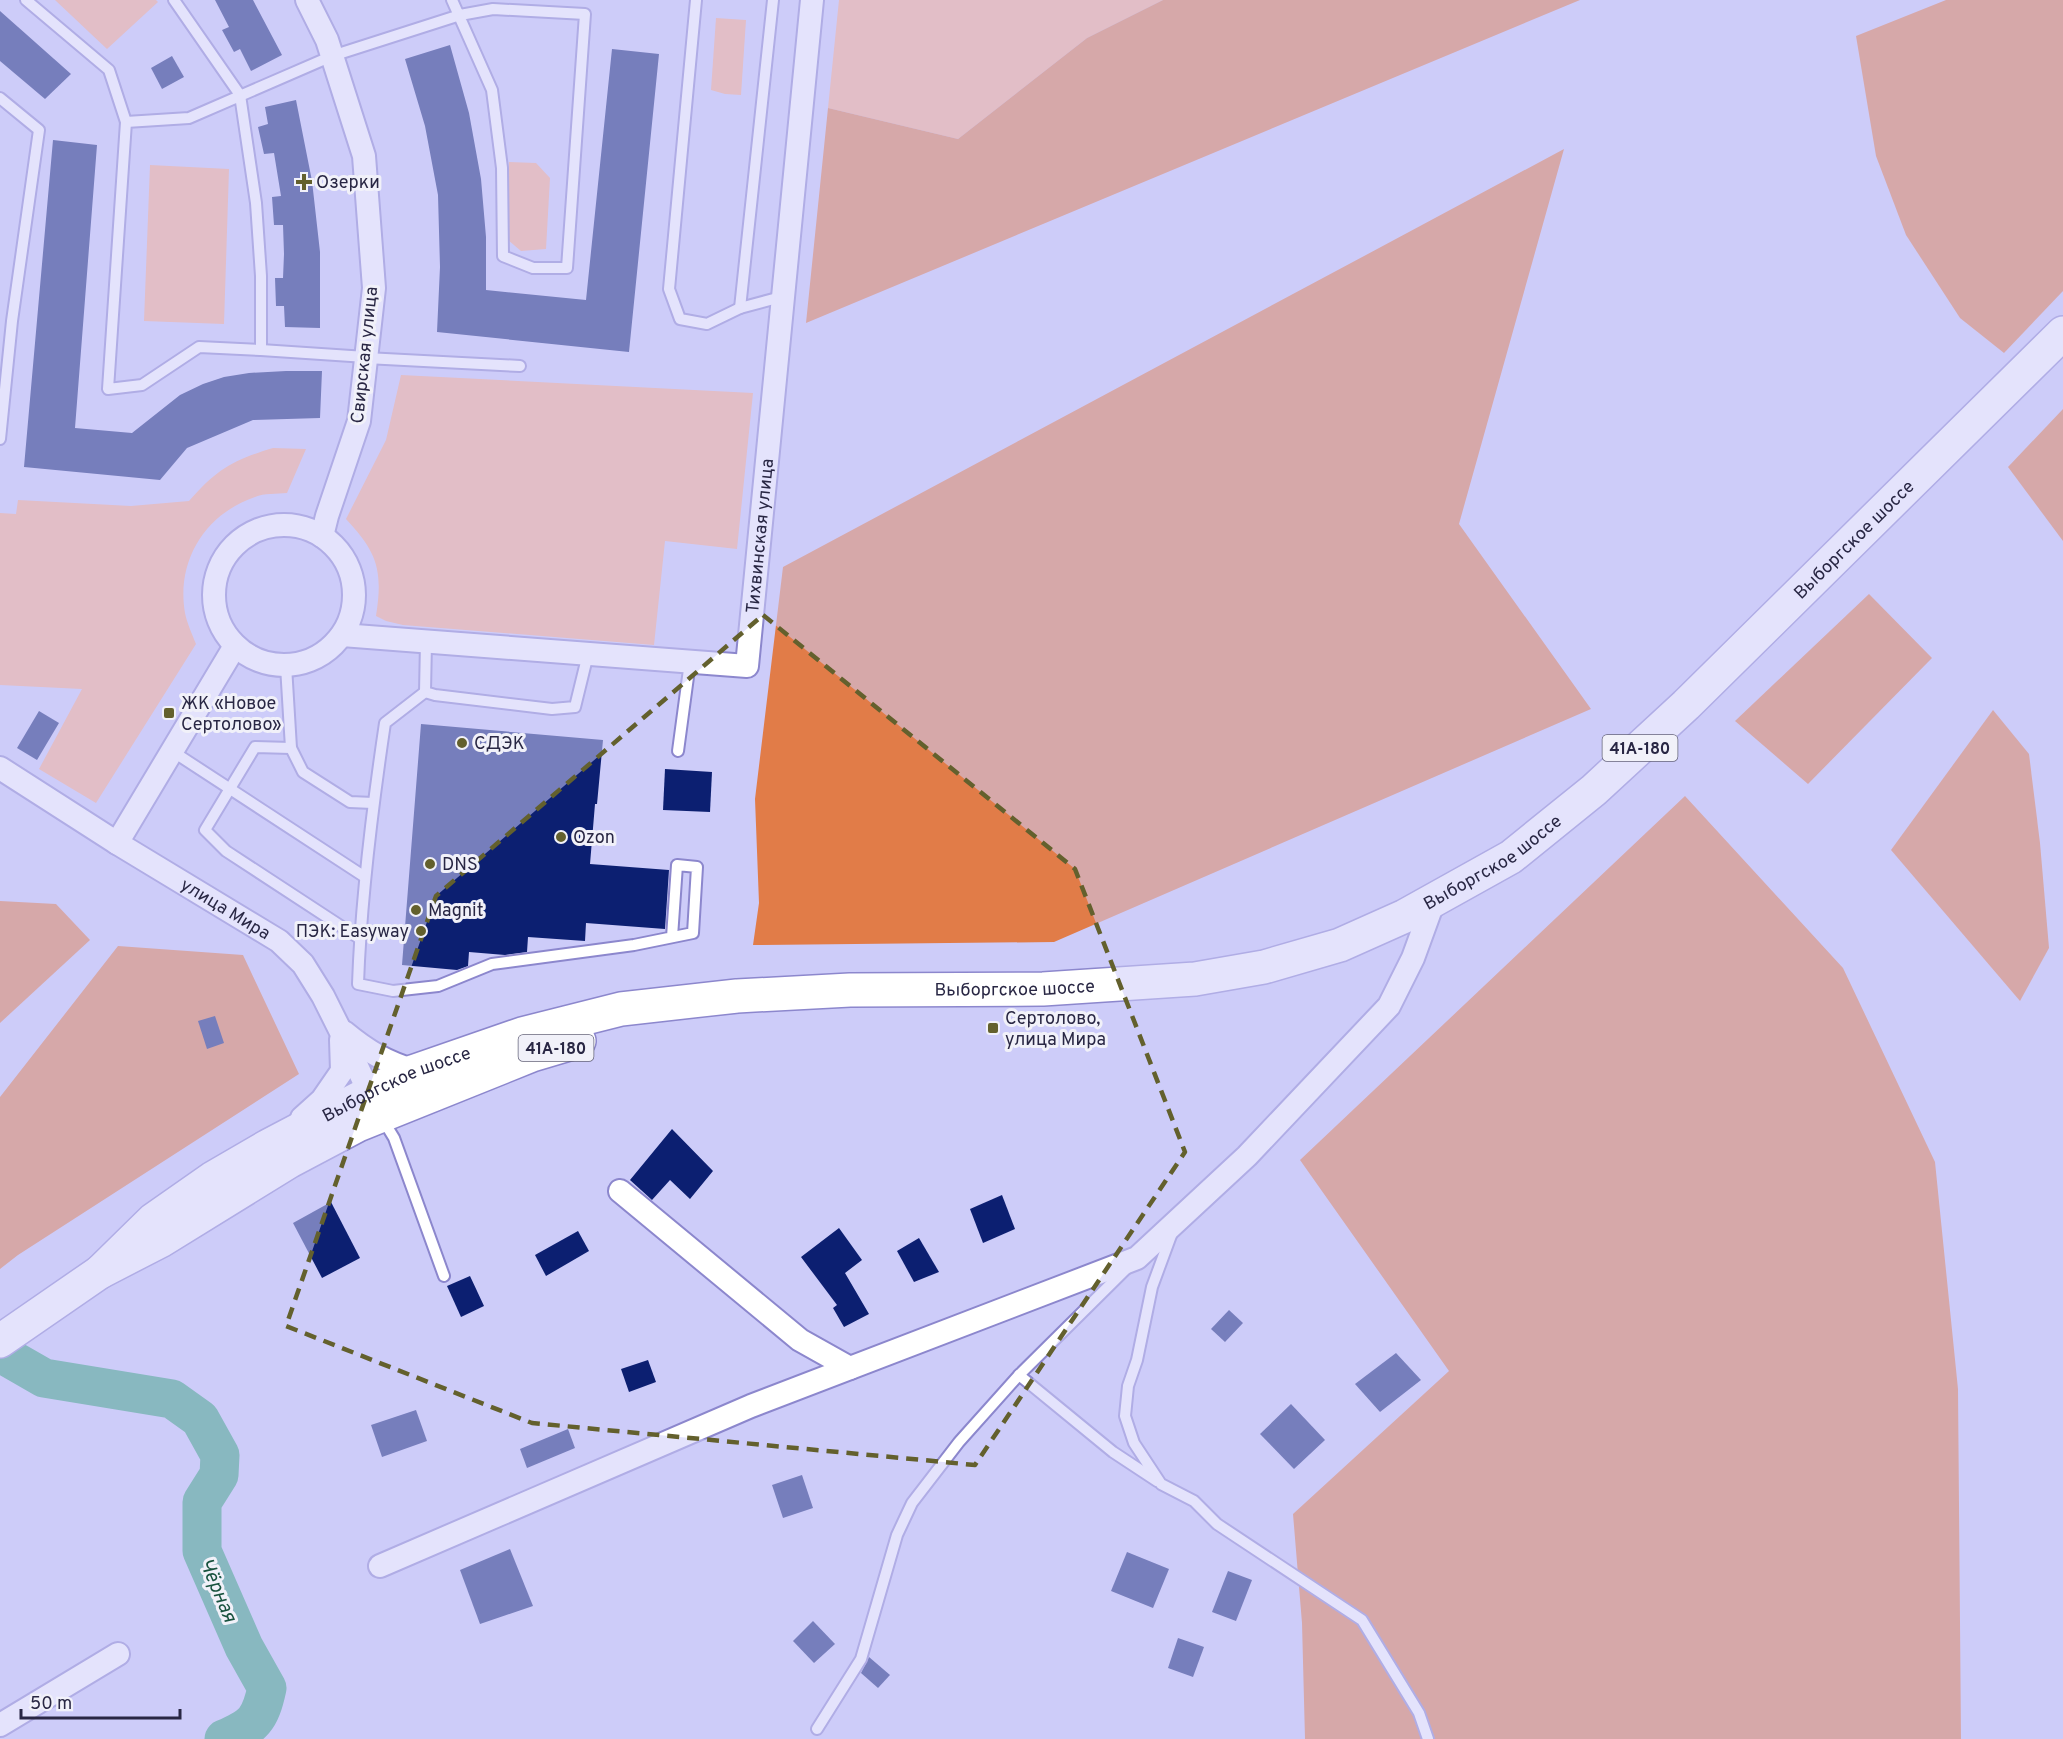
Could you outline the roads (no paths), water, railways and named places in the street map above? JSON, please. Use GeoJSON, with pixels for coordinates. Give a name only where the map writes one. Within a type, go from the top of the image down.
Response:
{"type":"FeatureCollection","features":[{"type":"Feature","properties":{"kind":"main road","name":"Выборгское шоссе"},"geometry":{"type":"LineString","coordinates":[[0,1341],[100,1272],[162,1240],[290,1161],[358,1125],[374,1104],[415,1071],[522,1034],[621,1010],[737,996],[850,990],[1043,989],[1195,979],[1264,966],[1340,945],[1433,903],[1511,857],[1594,790],[1686,705],[2063,333]]}},
{"type":"Feature","properties":{"kind":"main road","name":"Выборгское шоссе"},"geometry":{"type":"LineString","coordinates":[[100,1272],[153,1220],[213,1178],[268,1146],[374,1104],[532,1055],[737,996]]}},
{"type":"Feature","properties":{"kind":"street","name":"Свирская улица"},"geometry":{"type":"LineString","coordinates":[[307,0],[327,40],[364,156],[374,288],[359,421],[322,536]]}},
{"type":"Feature","properties":{"kind":"street","name":"Тихвинская улица"},"geometry":{"type":"LineString","coordinates":[[342,635],[747,666],[781,297],[812,0]]}},
{"type":"Feature","properties":{"kind":"street"},"geometry":{"type":"LineString","coordinates":[[295,526],[322,536],[342,556],[353,582],[352,609],[342,635],[327,651],[308,662],[286,666],[267,664],[250,657],[235,646],[218,621],[213,592],[220,564],[239,541],[265,527],[295,526]]}},
{"type":"Feature","properties":{"kind":"street"},"geometry":{"type":"LineString","coordinates":[[117,843],[235,646]]}},
{"type":"Feature","properties":{"kind":"street","name":"улица Мира"},"geometry":{"type":"LineString","coordinates":[[0,768],[117,843],[279,941],[303,964],[340,1030],[374,1104]]}},
{"type":"Feature","properties":{"kind":"street"},"geometry":{"type":"LineString","coordinates":[[380,1566],[751,1406],[1137,1258],[1246,1156],[1389,1006],[1413,958],[1433,903]]}},
{"type":"Feature","properties":{"kind":"street"},"geometry":{"type":"LineString","coordinates":[[340,1030],[366,1050],[389,1063],[415,1071]]}},
{"type":"Feature","properties":{"kind":"street"},"geometry":{"type":"LineString","coordinates":[[268,1146],[322,1100],[342,1071],[340,1030]]}},
{"type":"Feature","properties":{"kind":"street"},"geometry":{"type":"LineString","coordinates":[[620,1191],[801,1340],[850,1368]]}},
{"type":"Feature","properties":{"kind":"street"},"geometry":{"type":"LineString","coordinates":[[0,1725],[118,1654]]}},
{"type":"Feature","properties":{"kind":"lane"},"geometry":{"type":"LineString","coordinates":[[26,0],[109,70],[126,122],[108,389],[142,385],[199,347],[520,366]]}},
{"type":"Feature","properties":{"kind":"lane"},"geometry":{"type":"LineString","coordinates":[[174,0],[240,95],[256,202],[261,276],[261,350]]}},
{"type":"Feature","properties":{"kind":"lane"},"geometry":{"type":"LineString","coordinates":[[126,122],[189,118],[332,56],[460,15],[493,9],[585,14],[567,268],[533,268],[503,256],[502,168],[492,90],[460,15],[452,0]]}},
{"type":"Feature","properties":{"kind":"lane"},"geometry":{"type":"LineString","coordinates":[[460,0],[460,15]]}},
{"type":"Feature","properties":{"kind":"lane"},"geometry":{"type":"LineString","coordinates":[[696,0],[669,289],[680,320],[706,324],[740,308],[781,297]]}},
{"type":"Feature","properties":{"kind":"lane"},"geometry":{"type":"LineString","coordinates":[[740,308],[773,0]]}},
{"type":"Feature","properties":{"kind":"lane"},"geometry":{"type":"LineString","coordinates":[[0,98],[39,130],[12,321],[0,439]]}},
{"type":"Feature","properties":{"kind":"lane"},"geometry":{"type":"LineString","coordinates":[[425,692],[426,642]]}},
{"type":"Feature","properties":{"kind":"lane"},"geometry":{"type":"LineString","coordinates":[[425,692],[552,710],[575,707],[588,654]]}},
{"type":"Feature","properties":{"kind":"lane"},"geometry":{"type":"LineString","coordinates":[[678,751],[690,662]]}},
{"type":"Feature","properties":{"kind":"lane"},"geometry":{"type":"LineString","coordinates":[[286,666],[291,748],[303,772],[350,802],[373,803]]}},
{"type":"Feature","properties":{"kind":"lane"},"geometry":{"type":"LineString","coordinates":[[425,692],[385,723],[365,877],[359,938],[358,984],[393,991],[438,986],[492,964],[634,945],[693,933],[697,867],[677,865],[672,937]]}},
{"type":"Feature","properties":{"kind":"lane"},"geometry":{"type":"LineString","coordinates":[[291,748],[255,747],[205,830],[226,851],[359,938]]}},
{"type":"Feature","properties":{"kind":"lane"},"geometry":{"type":"LineString","coordinates":[[172,751],[365,877]]}},
{"type":"Feature","properties":{"kind":"lane"},"geometry":{"type":"LineString","coordinates":[[374,1104],[394,1138],[444,1276]]}},
{"type":"Feature","properties":{"kind":"lane"},"geometry":{"type":"LineString","coordinates":[[1161,1484],[1134,1443],[1125,1416],[1128,1386],[1137,1360],[1152,1287],[1168,1248],[1175,1222]]}},
{"type":"Feature","properties":{"kind":"lane"},"geometry":{"type":"LineString","coordinates":[[816,1729],[861,1659],[897,1535],[912,1503],[959,1442],[1019,1375],[1137,1258]]}},
{"type":"Feature","properties":{"kind":"lane"},"geometry":{"type":"LineString","coordinates":[[1019,1375],[1113,1452],[1161,1484],[1194,1501],[1217,1524],[1362,1620],[1419,1713],[1428,1739]]}},
{"type":"Feature","properties":{"kind":"waterway","name":"Чёрная"},"geometry":{"type":"LineString","coordinates":[[2,1354],[44,1378],[172,1399],[200,1419],[220,1455],[219,1475],[202,1502],[202,1551],[244,1647],[267,1688],[262,1708],[254,1721],[224,1739]]}},
{"type":"Feature","properties":{"kind":"place","name":"Озерки"},"geometry":{"type":"Point","coordinates":[304,182]}},
{"type":"Feature","properties":{"kind":"place","name":"ЖК «Новое Сертолово»"},"geometry":{"type":"Point","coordinates":[169,713]}},
{"type":"Feature","properties":{"kind":"place","name":"СДЭК"},"geometry":{"type":"Point","coordinates":[462,743]}},
{"type":"Feature","properties":{"kind":"place","name":"Ozon"},"geometry":{"type":"Point","coordinates":[561,837]}},
{"type":"Feature","properties":{"kind":"place","name":"DNS"},"geometry":{"type":"Point","coordinates":[430,864]}},
{"type":"Feature","properties":{"kind":"place","name":"Magnit"},"geometry":{"type":"Point","coordinates":[416,910]}},
{"type":"Feature","properties":{"kind":"place","name":"ПЭК: Easyway"},"geometry":{"type":"Point","coordinates":[421,931]}},
{"type":"Feature","properties":{"kind":"place","name":"Сертолово, улица Мира"},"geometry":{"type":"Point","coordinates":[993,1028]}}]}
